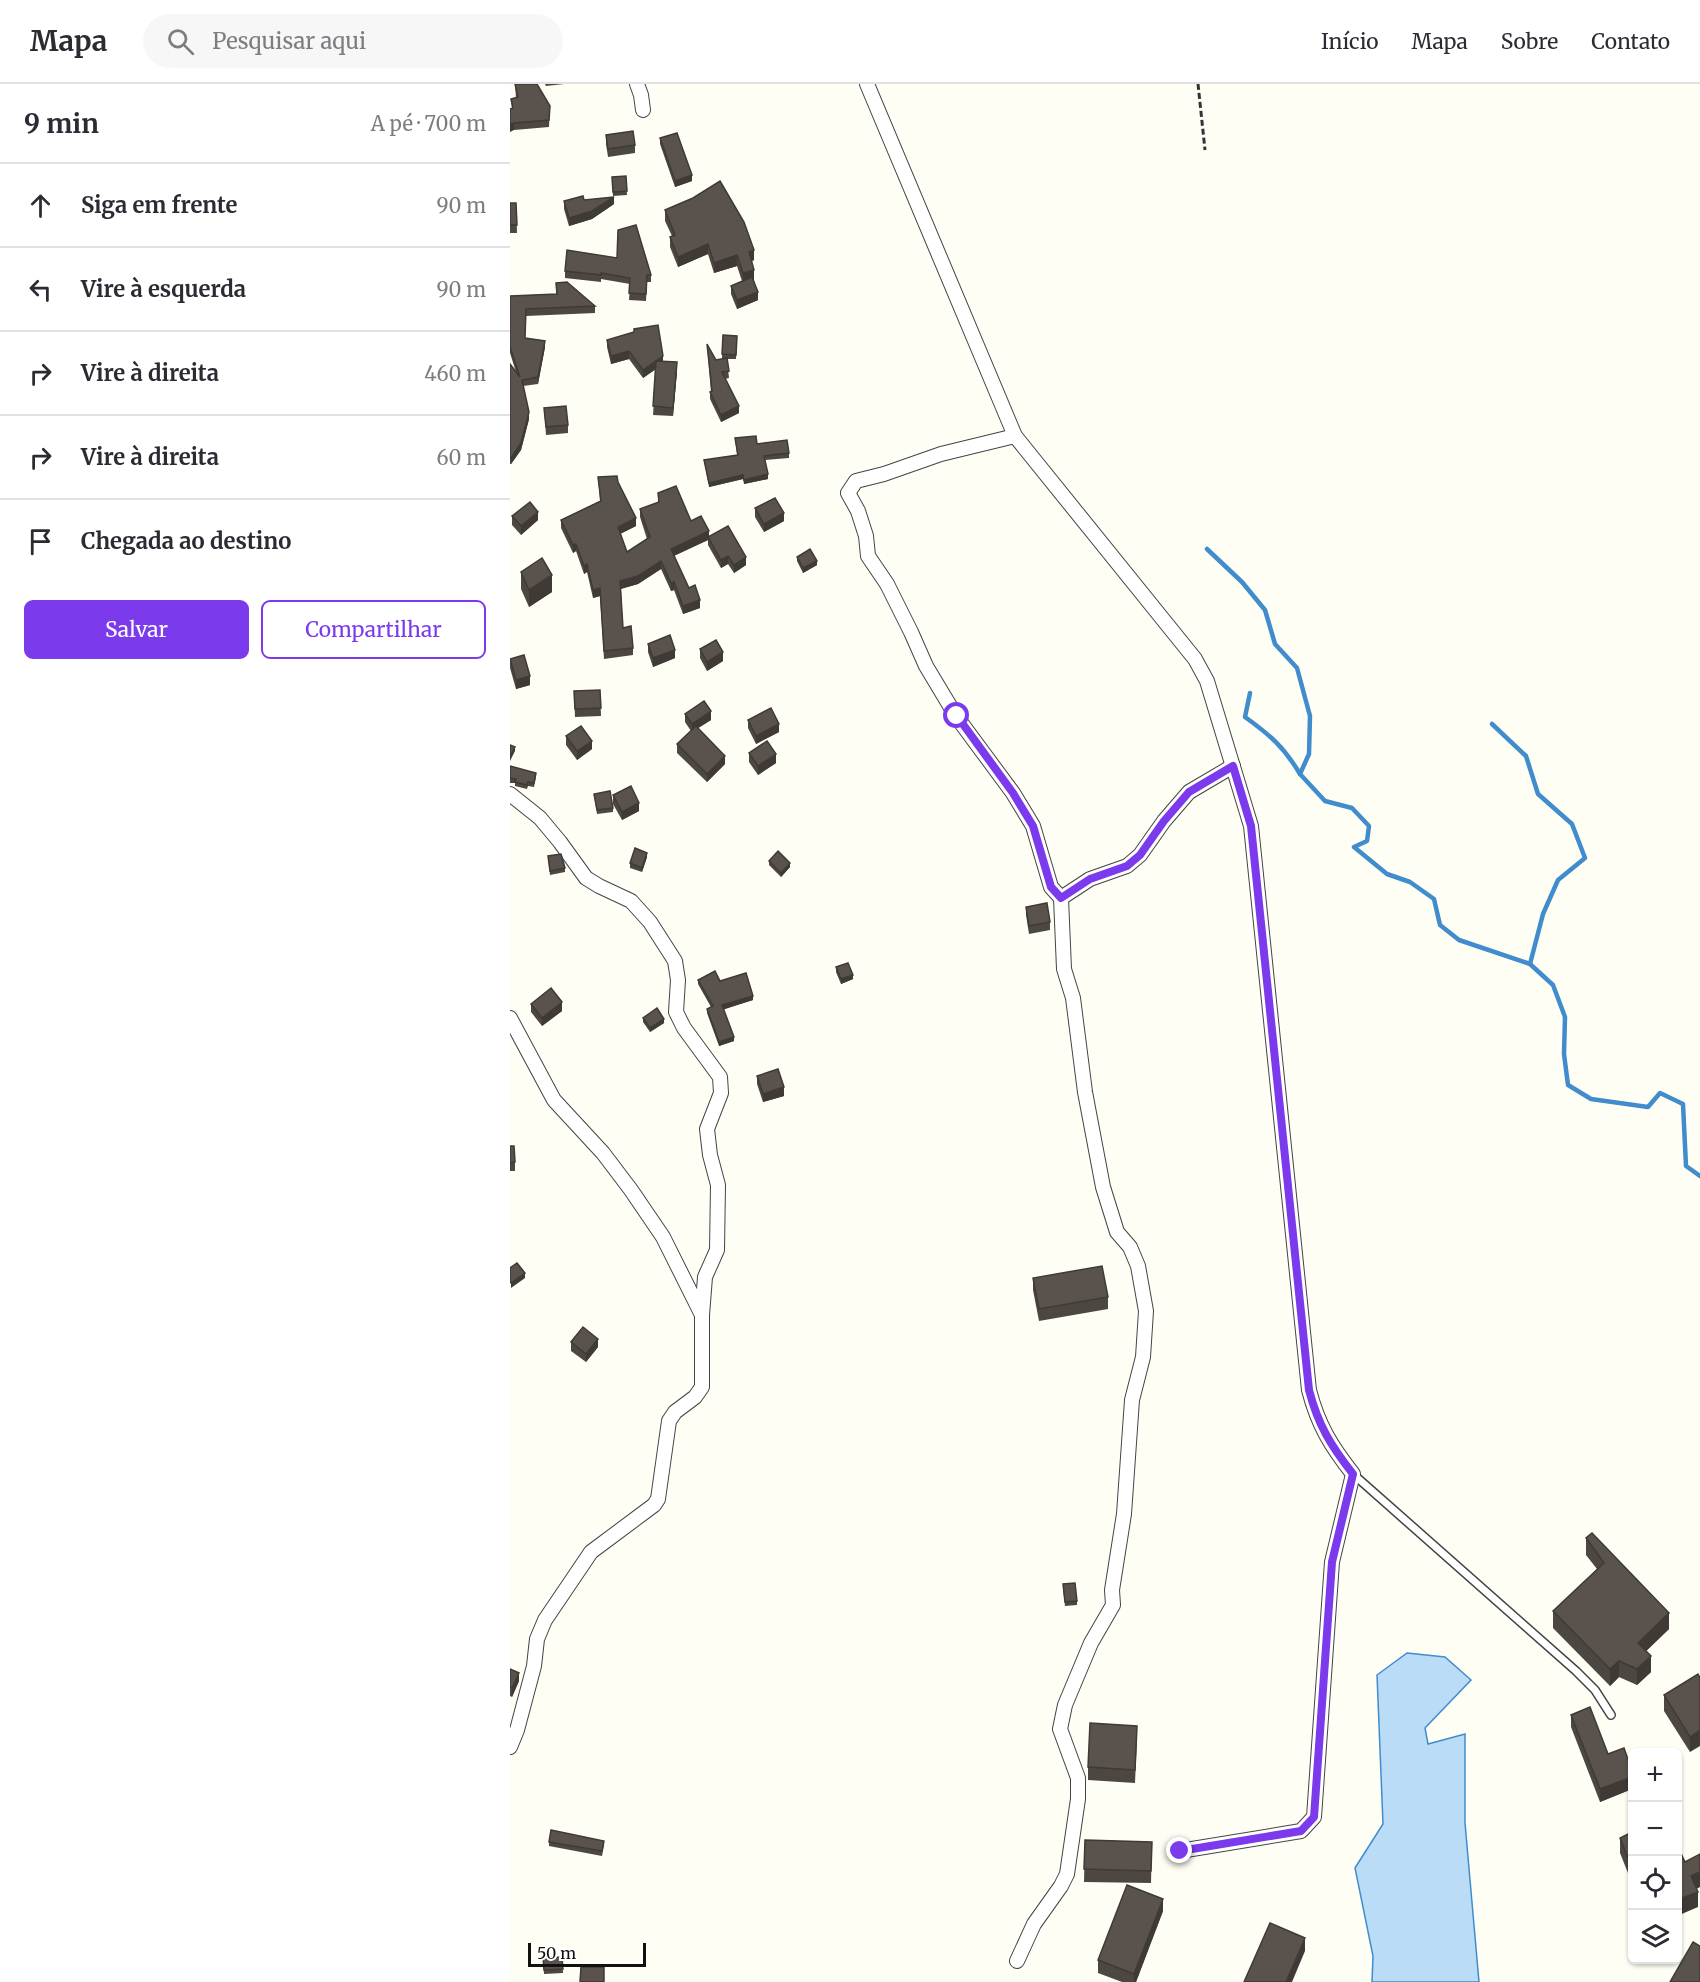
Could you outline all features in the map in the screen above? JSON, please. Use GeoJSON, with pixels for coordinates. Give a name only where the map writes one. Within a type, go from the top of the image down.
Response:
{"type":"FeatureCollection","features":[{"type":"Feature","properties":{"kind":"street"},"geometry":{"type":"LineString","coordinates":[[637,84],[642,95],[643,110]]}},
{"type":"Feature","properties":{"kind":"street"},"geometry":{"type":"LineString","coordinates":[[867,84],[1015,436],[1195,659],[1207,681],[1251,826],[1309,1390],[1324,1434],[1353,1474],[1332,1562],[1314,1817],[1301,1831],[1180,1851]]}},
{"type":"Feature","properties":{"kind":"street"},"geometry":{"type":"LineString","coordinates":[[1015,436],[941,454],[884,474],[856,481],[849,493],[866,536],[867,556],[887,584],[926,666],[950,706],[1013,793],[1033,826],[1051,887],[1061,898],[1064,969],[1072,998],[1085,1092],[1103,1187],[1117,1232],[1130,1247],[1138,1266],[1146,1311],[1143,1357],[1132,1400],[1124,1514],[1113,1590],[1113,1605],[1091,1643],[1065,1705],[1060,1729],[1078,1778],[1078,1799],[1067,1874],[1034,1924],[1017,1961]]}},
{"type":"Feature","properties":{"kind":"street"},"geometry":{"type":"LineString","coordinates":[[1061,898],[1090,879],[1127,866],[1140,855],[1164,821],[1189,792],[1233,766]]}},
{"type":"Feature","properties":{"kind":"street"},"geometry":{"type":"LineString","coordinates":[[510,794],[540,818],[586,878],[631,901],[650,921],[665,942],[675,961],[678,980],[676,1012],[684,1028],[720,1077],[722,1092],[707,1129],[710,1155],[718,1185],[717,1250],[705,1277],[702,1314],[702,1387],[695,1397],[675,1412],[669,1420],[658,1498],[654,1505],[591,1552],[545,1620],[537,1639],[534,1666],[517,1730],[510,1747]]}},
{"type":"Feature","properties":{"kind":"street"},"geometry":{"type":"LineString","coordinates":[[510,1018],[554,1100],[603,1153],[663,1237],[702,1314]]}},
{"type":"Feature","properties":{"kind":"lane"},"geometry":{"type":"LineString","coordinates":[[1353,1474],[1576,1671],[1595,1690],[1611,1715]]}},
{"type":"Feature","properties":{"kind":"path"},"geometry":{"type":"LineString","coordinates":[[1198,84],[1205,150]]}},
{"type":"Feature","properties":{"kind":"water"},"geometry":{"type":"Polygon","coordinates":[[[1407,1653],[1445,1657],[1471,1680],[1425,1728],[1428,1744],[1465,1734],[1465,1823],[1479,1982],[1372,1982],[1373,1956],[1355,1868],[1383,1824],[1377,1675],[1407,1653]]]}},
{"type":"Feature","properties":{"kind":"building"},"geometry":{"type":"Polygon","coordinates":[[[515,84],[537,84],[550,106],[549,120],[510,124],[510,109],[513,108],[511,99],[518,97],[515,84]]]}},
{"type":"Feature","properties":{"kind":"building"},"geometry":{"type":"Polygon","coordinates":[[[633,131],[635,145],[608,149],[606,135],[633,131]]]}},
{"type":"Feature","properties":{"kind":"building"},"geometry":{"type":"Polygon","coordinates":[[[677,133],[692,175],[675,181],[660,138],[677,133]]]}},
{"type":"Feature","properties":{"kind":"building"},"geometry":{"type":"Polygon","coordinates":[[[626,176],[627,191],[613,192],[612,177],[626,176]]]}},
{"type":"Feature","properties":{"kind":"building"},"geometry":{"type":"Polygon","coordinates":[[[720,181],[744,222],[754,250],[749,252],[754,270],[743,273],[737,255],[714,263],[708,244],[678,257],[670,237],[675,235],[665,210],[693,198],[720,181]]]}},
{"type":"Feature","properties":{"kind":"building"},"geometry":{"type":"Polygon","coordinates":[[[583,196],[584,200],[614,197],[592,211],[569,218],[564,201],[583,196]]]}},
{"type":"Feature","properties":{"kind":"building"},"geometry":{"type":"Polygon","coordinates":[[[510,203],[516,203],[517,225],[510,225],[510,203]]]}},
{"type":"Feature","properties":{"kind":"building"},"geometry":{"type":"Polygon","coordinates":[[[636,225],[651,275],[647,275],[646,294],[629,293],[630,278],[601,273],[601,275],[565,271],[567,250],[617,258],[618,230],[636,225]]]}},
{"type":"Feature","properties":{"kind":"building"},"geometry":{"type":"Polygon","coordinates":[[[752,277],[758,292],[737,300],[731,286],[752,277]]]}},
{"type":"Feature","properties":{"kind":"building"},"geometry":{"type":"Polygon","coordinates":[[[567,282],[595,306],[526,309],[525,338],[545,341],[538,377],[522,380],[529,412],[521,443],[511,458],[510,364],[520,377],[510,347],[510,296],[557,294],[556,283],[567,282]]]}},
{"type":"Feature","properties":{"kind":"building"},"geometry":{"type":"Polygon","coordinates":[[[658,325],[663,356],[643,370],[629,351],[611,356],[607,340],[634,332],[634,329],[658,325]]]}},
{"type":"Feature","properties":{"kind":"building"},"geometry":{"type":"Polygon","coordinates":[[[723,335],[737,336],[736,355],[722,354],[723,335]]]}},
{"type":"Feature","properties":{"kind":"building"},"geometry":{"type":"Polygon","coordinates":[[[707,344],[716,360],[727,358],[729,371],[722,372],[739,406],[721,415],[710,392],[712,391],[707,344]]]}},
{"type":"Feature","properties":{"kind":"building"},"geometry":{"type":"Polygon","coordinates":[[[656,361],[677,362],[673,408],[653,406],[656,361]]]}},
{"type":"Feature","properties":{"kind":"building"},"geometry":{"type":"Polygon","coordinates":[[[566,406],[568,425],[546,427],[544,408],[566,406]]]}},
{"type":"Feature","properties":{"kind":"building"},"geometry":{"type":"Polygon","coordinates":[[[756,436],[757,444],[787,440],[789,453],[764,456],[768,474],[744,480],[743,475],[709,483],[704,460],[738,455],[735,438],[756,436]]]}},
{"type":"Feature","properties":{"kind":"building"},"geometry":{"type":"Polygon","coordinates":[[[617,476],[636,518],[618,527],[627,552],[650,537],[640,509],[659,502],[658,493],[676,486],[691,521],[701,516],[709,531],[671,549],[689,588],[695,585],[700,600],[683,606],[674,582],[671,583],[661,561],[638,576],[620,581],[623,628],[631,626],[633,648],[604,651],[600,588],[593,590],[587,564],[584,566],[576,544],[573,545],[561,520],[601,501],[598,477],[617,476]]]}},
{"type":"Feature","properties":{"kind":"building"},"geometry":{"type":"Polygon","coordinates":[[[775,498],[784,513],[764,524],[755,508],[775,498]]]}},
{"type":"Feature","properties":{"kind":"building"},"geometry":{"type":"Polygon","coordinates":[[[530,502],[538,512],[521,526],[512,516],[530,502]]]}},
{"type":"Feature","properties":{"kind":"building"},"geometry":{"type":"Polygon","coordinates":[[[728,526],[746,557],[734,565],[728,556],[721,560],[708,537],[728,526]]]}},
{"type":"Feature","properties":{"kind":"building"},"geometry":{"type":"Polygon","coordinates":[[[810,549],[817,561],[803,568],[797,557],[810,549]]]}},
{"type":"Feature","properties":{"kind":"building"},"geometry":{"type":"Polygon","coordinates":[[[542,558],[552,575],[529,590],[521,572],[542,558]]]}},
{"type":"Feature","properties":{"kind":"building"},"geometry":{"type":"Polygon","coordinates":[[[670,635],[675,650],[653,658],[648,644],[670,635]]]}},
{"type":"Feature","properties":{"kind":"building"},"geometry":{"type":"Polygon","coordinates":[[[716,640],[723,652],[707,662],[700,649],[716,640]]]}},
{"type":"Feature","properties":{"kind":"building"},"geometry":{"type":"Polygon","coordinates":[[[524,655],[530,676],[516,680],[510,659],[524,655]]]}},
{"type":"Feature","properties":{"kind":"building"},"geometry":{"type":"Polygon","coordinates":[[[600,690],[601,708],[575,709],[574,691],[600,690]]]}},
{"type":"Feature","properties":{"kind":"building"},"geometry":{"type":"Polygon","coordinates":[[[704,701],[711,711],[692,724],[685,714],[704,701]]]}},
{"type":"Feature","properties":{"kind":"building"},"geometry":{"type":"Polygon","coordinates":[[[771,708],[779,724],[756,736],[748,720],[771,708]]]}},
{"type":"Feature","properties":{"kind":"building"},"geometry":{"type":"Polygon","coordinates":[[[581,726],[592,741],[577,751],[566,736],[581,726]]]}},
{"type":"Feature","properties":{"kind":"building"},"geometry":{"type":"Polygon","coordinates":[[[696,726],[725,756],[707,774],[677,744],[696,726]]]}},
{"type":"Feature","properties":{"kind":"building"},"geometry":{"type":"Polygon","coordinates":[[[767,741],[776,754],[758,766],[749,753],[767,741]]]}},
{"type":"Feature","properties":{"kind":"building"},"geometry":{"type":"Polygon","coordinates":[[[510,745],[515,747],[510,757],[510,745]]]}},
{"type":"Feature","properties":{"kind":"building"},"geometry":{"type":"Polygon","coordinates":[[[510,766],[536,773],[534,783],[528,782],[527,785],[515,782],[516,779],[510,778],[510,766]]]}},
{"type":"Feature","properties":{"kind":"building"},"geometry":{"type":"Polygon","coordinates":[[[631,786],[639,803],[622,812],[613,795],[631,786]]]}},
{"type":"Feature","properties":{"kind":"building"},"geometry":{"type":"Polygon","coordinates":[[[610,791],[613,808],[597,810],[594,794],[610,791]]]}},
{"type":"Feature","properties":{"kind":"building"},"geometry":{"type":"Polygon","coordinates":[[[635,848],[647,853],[642,868],[630,863],[635,848]]]}},
{"type":"Feature","properties":{"kind":"building"},"geometry":{"type":"Polygon","coordinates":[[[778,851],[790,863],[781,873],[769,861],[778,851]]]}},
{"type":"Feature","properties":{"kind":"building"},"geometry":{"type":"Polygon","coordinates":[[[561,854],[565,868],[550,871],[548,856],[561,854]]]}},
{"type":"Feature","properties":{"kind":"building"},"geometry":{"type":"Polygon","coordinates":[[[1047,903],[1050,922],[1029,926],[1026,907],[1047,903]]]}},
{"type":"Feature","properties":{"kind":"building"},"geometry":{"type":"Polygon","coordinates":[[[848,963],[853,975],[841,979],[836,967],[848,963]]]}},
{"type":"Feature","properties":{"kind":"building"},"geometry":{"type":"Polygon","coordinates":[[[715,971],[720,981],[746,973],[753,996],[722,1005],[734,1037],[719,1042],[707,1009],[713,1006],[698,980],[715,971]]]}},
{"type":"Feature","properties":{"kind":"building"},"geometry":{"type":"Polygon","coordinates":[[[551,988],[562,1002],[542,1018],[531,1004],[551,988]]]}},
{"type":"Feature","properties":{"kind":"building"},"geometry":{"type":"Polygon","coordinates":[[[657,1008],[664,1019],[650,1028],[643,1018],[657,1008]]]}},
{"type":"Feature","properties":{"kind":"building"},"geometry":{"type":"Polygon","coordinates":[[[778,1069],[784,1087],[763,1094],[757,1076],[778,1069]]]}},
{"type":"Feature","properties":{"kind":"building"},"geometry":{"type":"Polygon","coordinates":[[[510,1146],[514,1146],[515,1162],[510,1163],[510,1146]]]}},
{"type":"Feature","properties":{"kind":"building"},"geometry":{"type":"Polygon","coordinates":[[[517,1263],[525,1273],[511,1283],[510,1268],[517,1263]]]}},
{"type":"Feature","properties":{"kind":"building"},"geometry":{"type":"Polygon","coordinates":[[[1102,1266],[1108,1297],[1039,1309],[1033,1278],[1102,1266]]]}},
{"type":"Feature","properties":{"kind":"building"},"geometry":{"type":"Polygon","coordinates":[[[583,1327],[598,1339],[586,1354],[571,1342],[583,1327]]]}},
{"type":"Feature","properties":{"kind":"building"},"geometry":{"type":"Polygon","coordinates":[[[1592,1533],[1669,1613],[1638,1643],[1651,1656],[1637,1669],[1619,1661],[1610,1669],[1553,1611],[1604,1563],[1586,1538],[1592,1533]]]}},
{"type":"Feature","properties":{"kind":"building"},"geometry":{"type":"Polygon","coordinates":[[[1075,1583],[1077,1601],[1065,1602],[1063,1584],[1075,1583]]]}},
{"type":"Feature","properties":{"kind":"building"},"geometry":{"type":"Polygon","coordinates":[[[510,1669],[519,1673],[512,1688],[510,1687],[510,1669]]]}},
{"type":"Feature","properties":{"kind":"building"},"geometry":{"type":"Polygon","coordinates":[[[1698,1674],[1700,1678],[1700,1730],[1690,1737],[1664,1695],[1698,1674]]]}},
{"type":"Feature","properties":{"kind":"building"},"geometry":{"type":"Polygon","coordinates":[[[1590,1707],[1608,1754],[1624,1748],[1628,1760],[1628,1778],[1600,1789],[1571,1715],[1590,1707]]]}},
{"type":"Feature","properties":{"kind":"building"},"geometry":{"type":"Polygon","coordinates":[[[1090,1723],[1137,1726],[1135,1770],[1088,1767],[1090,1723]]]}},
{"type":"Feature","properties":{"kind":"building"},"geometry":{"type":"Polygon","coordinates":[[[551,1830],[604,1841],[602,1851],[549,1842],[551,1830]]]}},
{"type":"Feature","properties":{"kind":"building"},"geometry":{"type":"Polygon","coordinates":[[[1628,1834],[1628,1858],[1620,1838],[1628,1834]]]}},
{"type":"Feature","properties":{"kind":"building"},"geometry":{"type":"Polygon","coordinates":[[[1085,1840],[1152,1842],[1151,1871],[1084,1869],[1085,1840]]]}},
{"type":"Feature","properties":{"kind":"building"},"geometry":{"type":"Polygon","coordinates":[[[1700,1854],[1700,1872],[1691,1876],[1698,1892],[1682,1898],[1682,1856],[1685,1862],[1700,1854]]]}},
{"type":"Feature","properties":{"kind":"building"},"geometry":{"type":"Polygon","coordinates":[[[1127,1885],[1163,1899],[1134,1974],[1098,1960],[1127,1885]]]}},
{"type":"Feature","properties":{"kind":"building"},"geometry":{"type":"Polygon","coordinates":[[[1270,1923],[1305,1938],[1286,1982],[1244,1982],[1270,1923]]]}},
{"type":"Feature","properties":{"kind":"building"},"geometry":{"type":"Polygon","coordinates":[[[1693,1942],[1700,1946],[1700,1982],[1670,1982],[1693,1942]]]}},
{"type":"Feature","properties":{"kind":"building"},"geometry":{"type":"Polygon","coordinates":[[[562,1957],[563,1969],[544,1970],[543,1958],[562,1957]]]}},
{"type":"Feature","properties":{"kind":"building"},"geometry":{"type":"Polygon","coordinates":[[[581,1967],[604,1967],[604,1982],[580,1982],[581,1967]]]}},
{"type":"Feature","properties":{"kind":"waterway"},"geometry":{"type":"LineString","coordinates":[[1207,549],[1242,582],[1265,610],[1275,644],[1297,668],[1310,716],[1309,754],[1300,774],[1325,801],[1352,808],[1369,826],[1367,841],[1354,847],[1387,874],[1410,882],[1434,899],[1440,925],[1459,940],[1530,964],[1553,985],[1565,1017],[1564,1054],[1568,1085],[1591,1099],[1648,1107],[1660,1093],[1683,1104],[1686,1166],[1700,1176]]}},
{"type":"Feature","properties":{"kind":"waterway"},"geometry":{"type":"LineString","coordinates":[[1250,693],[1245,717],[1276,742],[1300,774]]}},
{"type":"Feature","properties":{"kind":"waterway"},"geometry":{"type":"LineString","coordinates":[[1492,724],[1526,756],[1538,794],[1572,824],[1585,858],[1558,880],[1543,914],[1530,964]]}},
{"type":"Feature","properties":{"kind":"route"},"geometry":{"type":"LineString","coordinates":[[957,716],[1013,793],[1033,826],[1051,887],[1061,898],[1090,879],[1127,866],[1140,855],[1164,821],[1189,792],[1233,766],[1251,826],[1309,1390],[1324,1434],[1353,1474],[1332,1562],[1314,1817],[1301,1831],[1180,1851]]}}]}
